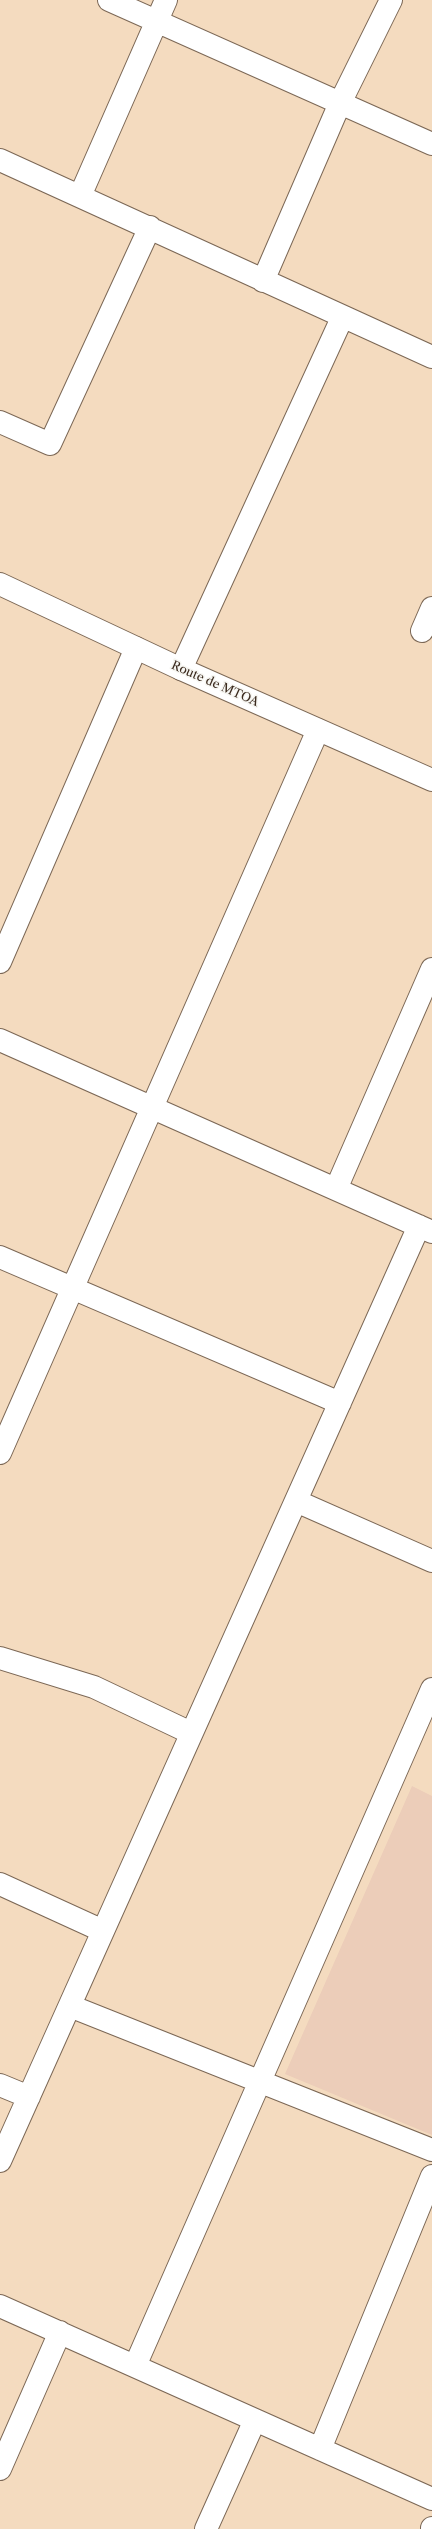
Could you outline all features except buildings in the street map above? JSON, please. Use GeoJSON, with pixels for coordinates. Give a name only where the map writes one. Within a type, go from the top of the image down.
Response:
{"type":"FeatureCollection","features":[{"type":"Feature","properties":{"kind":"street"},"geometry":{"type":"LineString","coordinates":[[109,0],[432,144]]}},
{"type":"Feature","properties":{"kind":"street"},"geometry":{"type":"LineString","coordinates":[[80,196],[166,0]]}},
{"type":"Feature","properties":{"kind":"street"},"geometry":{"type":"LineString","coordinates":[[263,281],[340,103],[391,0]]}},
{"type":"Feature","properties":{"kind":"street"},"geometry":{"type":"LineString","coordinates":[[0,160],[150,227],[342,318],[432,357]]}},
{"type":"Feature","properties":{"kind":"street"},"geometry":{"type":"LineString","coordinates":[[0,422],[50,444],[150,227]]}},
{"type":"Feature","properties":{"kind":"street"},"geometry":{"type":"LineString","coordinates":[[181,669],[342,318]]}},
{"type":"Feature","properties":{"kind":"street","name":"Route de MTOA"},"geometry":{"type":"LineString","coordinates":[[0,584],[181,669],[432,780]]}},
{"type":"Feature","properties":{"kind":"street"},"geometry":{"type":"LineString","coordinates":[[422,631],[432,608]]}},
{"type":"Feature","properties":{"kind":"street"},"geometry":{"type":"LineString","coordinates":[[0,962],[136,648]]}},
{"type":"Feature","properties":{"kind":"street"},"geometry":{"type":"LineString","coordinates":[[3,1439],[72,1288],[318,730]]}},
{"type":"Feature","properties":{"kind":"street"},"geometry":{"type":"LineString","coordinates":[[336,1189],[432,969]]}},
{"type":"Feature","properties":{"kind":"street"},"geometry":{"type":"LineString","coordinates":[[0,1040],[151,1109],[426,1229],[340,1403],[0,2161]]}},
{"type":"Feature","properties":{"kind":"street"},"geometry":{"type":"LineString","coordinates":[[0,1258],[340,1403]]}},
{"type":"Feature","properties":{"kind":"street"},"geometry":{"type":"LineString","coordinates":[[296,1501],[432,1561]]}},
{"type":"Feature","properties":{"kind":"street"},"geometry":{"type":"LineString","coordinates":[[0,1658],[94,1687],[191,1733]]}},
{"type":"Feature","properties":{"kind":"street"},"geometry":{"type":"LineString","coordinates":[[135,2366],[432,1690]]}},
{"type":"Feature","properties":{"kind":"street"},"geometry":{"type":"LineString","coordinates":[[0,1884],[103,1931]]}},
{"type":"Feature","properties":{"kind":"street"},"geometry":{"type":"LineString","coordinates":[[70,2006],[432,2150]]}},
{"type":"Feature","properties":{"kind":"street"},"geometry":{"type":"LineString","coordinates":[[0,2085],[29,2097]]}},
{"type":"Feature","properties":{"kind":"street"},"geometry":{"type":"LineString","coordinates":[[320,2449],[432,2176]]}},
{"type":"Feature","properties":{"kind":"street"},"geometry":{"type":"LineString","coordinates":[[0,2306],[432,2499]]}},
{"type":"Feature","properties":{"kind":"street"},"geometry":{"type":"LineString","coordinates":[[0,2469],[60,2332]]}},
{"type":"Feature","properties":{"kind":"street"},"geometry":{"type":"LineString","coordinates":[[206,2529],[255,2420]]}},
{"type":"Feature","properties":{"kind":"shaded area"},"geometry":{"type":"Polygon","coordinates":[[[412,1786],[432,1796],[432,2135],[285,2074],[412,1786]]]}}]}
